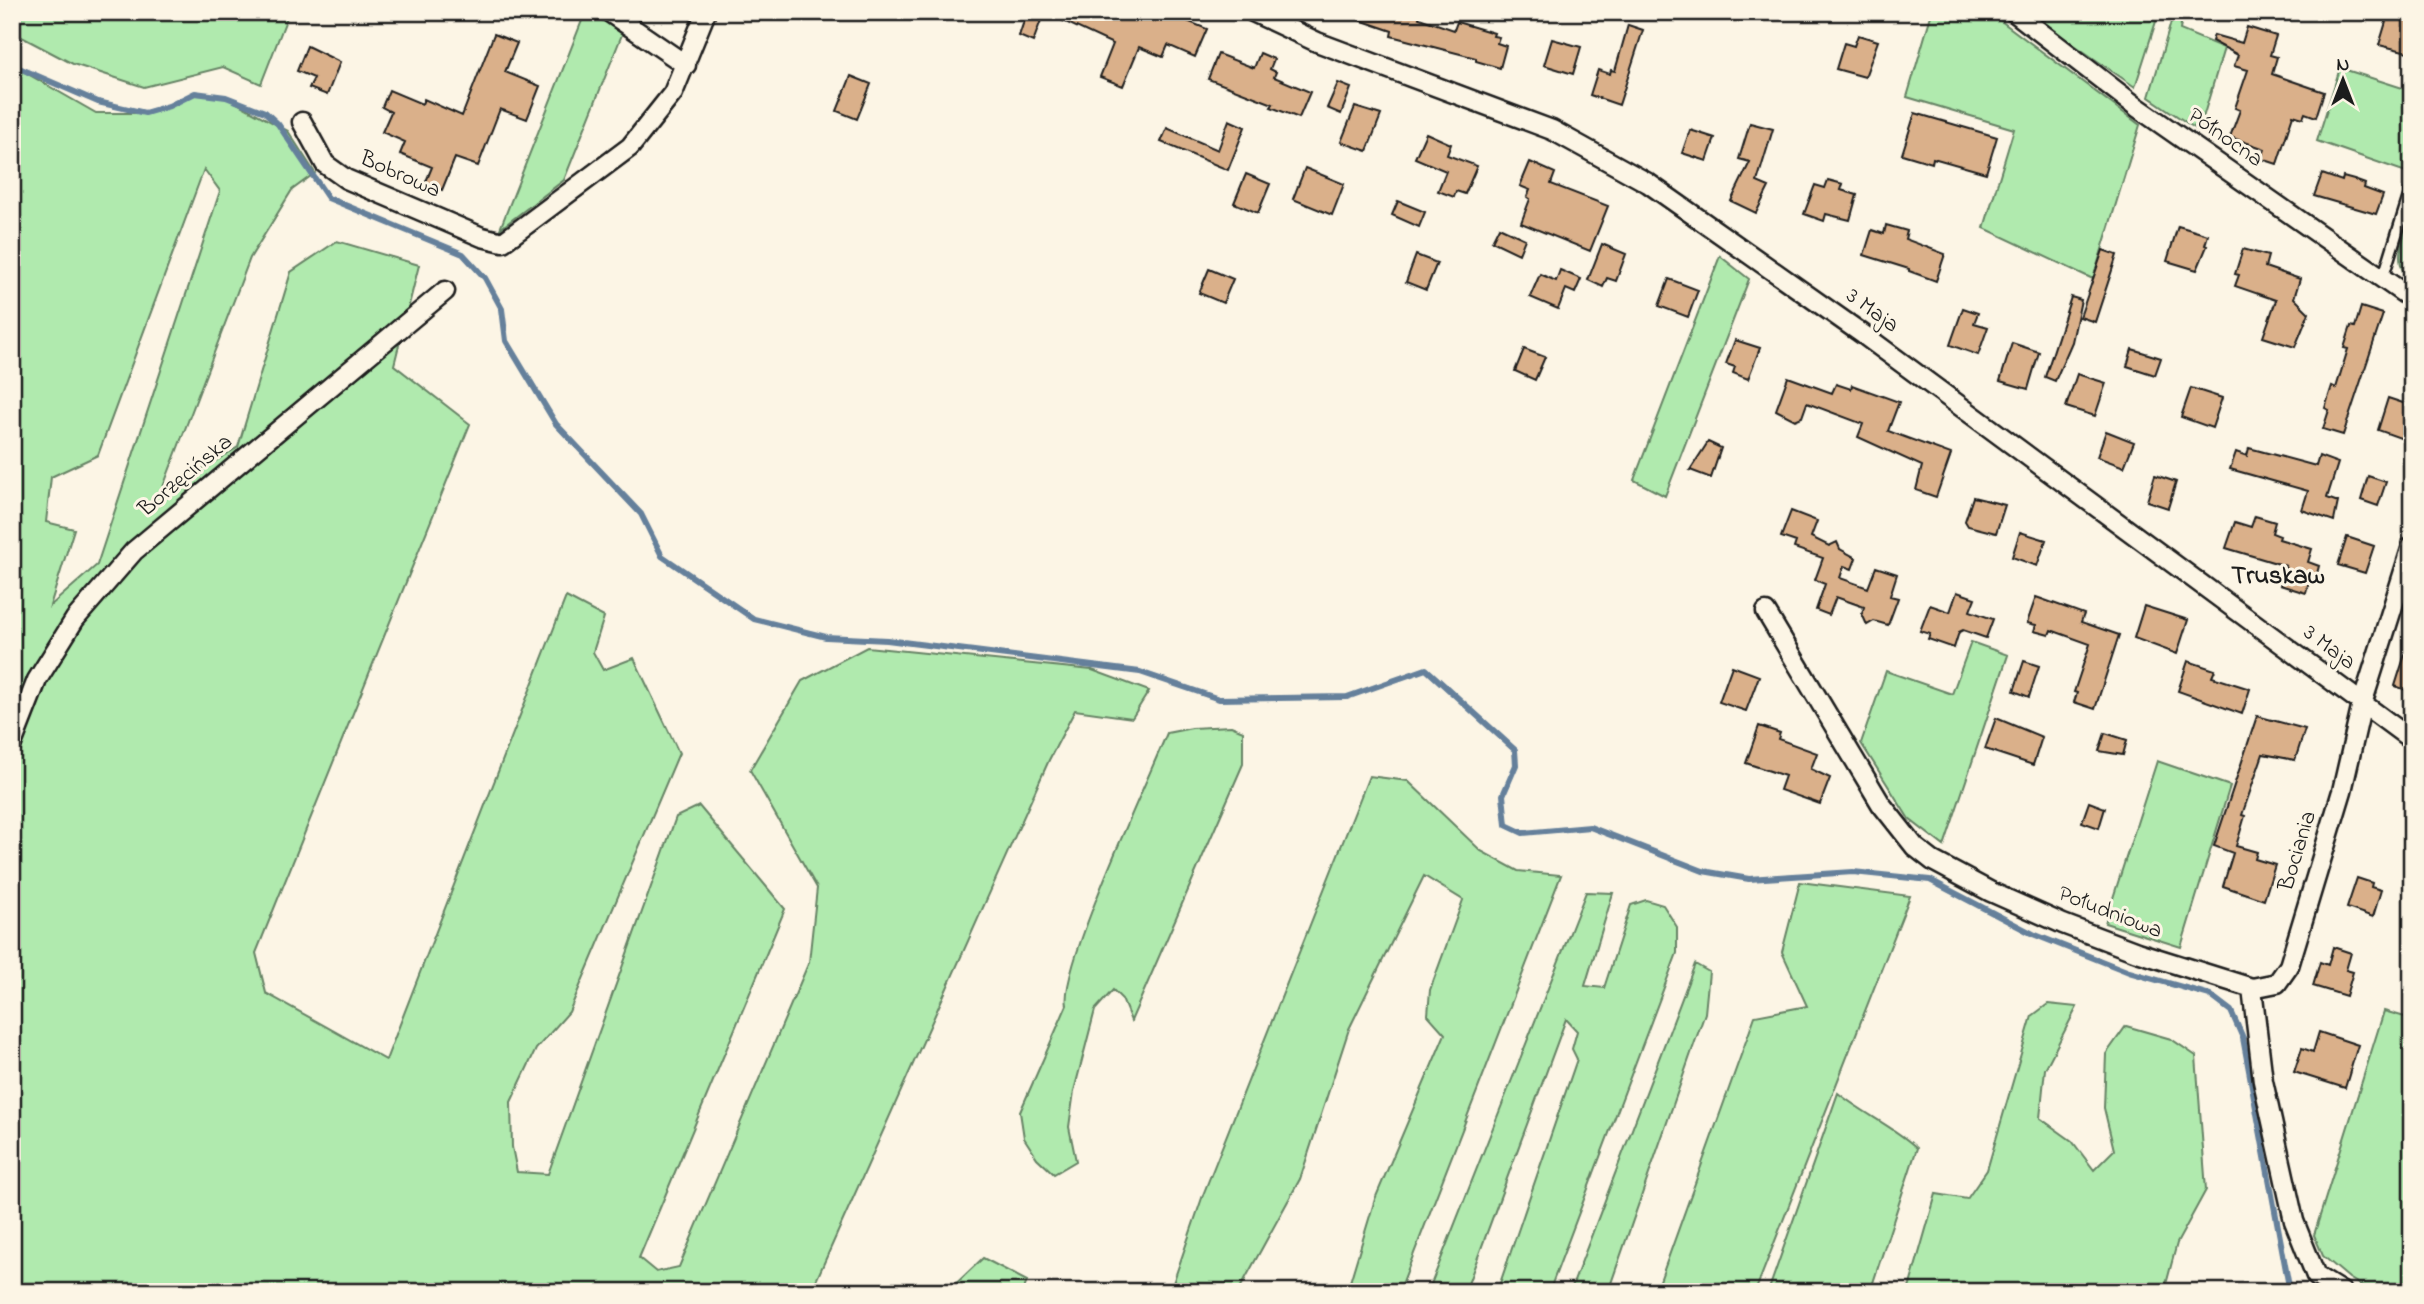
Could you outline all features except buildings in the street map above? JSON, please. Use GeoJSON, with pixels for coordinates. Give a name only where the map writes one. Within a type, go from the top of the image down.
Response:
{"type":"FeatureCollection","features":[{"type":"Feature","properties":{"kind":"street"},"geometry":{"type":"LineString","coordinates":[[609,12],[686,65],[706,12]]}},
{"type":"Feature","properties":{"kind":"street","name":"3 Maja"},"geometry":{"type":"LineString","coordinates":[[1253,12],[1317,42],[1552,130],[1648,183],[1864,335],[2412,740]]}},
{"type":"Feature","properties":{"kind":"street","name":"Północna"},"geometry":{"type":"LineString","coordinates":[[2014,12],[2137,107],[2412,299]]}},
{"type":"Feature","properties":{"kind":"street","name":"Bobrowa"},"geometry":{"type":"LineString","coordinates":[[302,122],[325,164],[346,179],[463,230],[503,242],[630,147],[673,93],[686,65]]}},
{"type":"Feature","properties":{"kind":"street","name":"Borzęcińska"},"geometry":{"type":"LineString","coordinates":[[12,744],[37,680],[75,619],[134,551],[445,291]]}},
{"type":"Feature","properties":{"kind":"street","name":"Bociania"},"geometry":{"type":"LineString","coordinates":[[2252,988],[2277,983],[2289,967],[2342,792],[2362,704],[2412,546]]}},
{"type":"Feature","properties":{"kind":"street","name":"Południowa"},"geometry":{"type":"LineString","coordinates":[[1766,612],[1881,804],[1900,831],[1933,861],[2063,924],[2137,952],[2252,988]]}},
{"type":"Feature","properties":{"kind":"street"},"geometry":{"type":"LineString","coordinates":[[2252,988],[2263,1081],[2294,1221],[2316,1276],[2342,1292]]}},
{"type":"Feature","properties":{"kind":"lane"},"geometry":{"type":"LineString","coordinates":[[2383,278],[2412,185]]}},
{"type":"Feature","properties":{"kind":"green space"},"geometry":{"type":"Polygon","coordinates":[[[12,12],[289,12],[261,84],[223,67],[144,87],[73,64],[14,33],[12,12]]]}},
{"type":"Feature","properties":{"kind":"green space"},"geometry":{"type":"Polygon","coordinates":[[[600,12],[625,27],[564,180],[500,229],[585,13],[600,12]]]}},
{"type":"Feature","properties":{"kind":"green space"},"geometry":{"type":"Polygon","coordinates":[[[1932,12],[1989,12],[2140,125],[2093,279],[1984,228],[2014,129],[1907,97],[1932,12]]]}},
{"type":"Feature","properties":{"kind":"green space"},"geometry":{"type":"Polygon","coordinates":[[[2048,12],[2159,12],[2135,87],[2044,24],[2048,12]]]}},
{"type":"Feature","properties":{"kind":"green space"},"geometry":{"type":"Polygon","coordinates":[[[2174,12],[2183,12],[2180,30],[2224,48],[2199,131],[2149,97],[2174,12]]]}},
{"type":"Feature","properties":{"kind":"green space"},"geometry":{"type":"Polygon","coordinates":[[[12,65],[96,113],[145,113],[169,106],[195,93],[226,97],[288,131],[315,173],[292,190],[250,258],[160,495],[238,447],[291,272],[337,241],[419,265],[394,365],[470,424],[256,953],[266,993],[386,1060],[566,597],[604,617],[593,652],[603,670],[634,658],[679,753],[569,1012],[536,1049],[511,1102],[512,1147],[517,1172],[548,1174],[676,817],[699,806],[785,909],[639,1258],[656,1272],[679,1267],[809,962],[817,888],[750,770],[802,681],[867,647],[1092,670],[1149,691],[1132,718],[1075,710],[1049,760],[811,1292],[12,1292],[12,65]],[[204,169],[98,455],[51,477],[46,522],[74,529],[50,606],[97,565],[220,191],[204,169]]]}},
{"type":"Feature","properties":{"kind":"green space"},"geometry":{"type":"Polygon","coordinates":[[[2340,68],[2412,91],[2412,154],[2406,172],[2317,141],[2340,68]]]}},
{"type":"Feature","properties":{"kind":"green space"},"geometry":{"type":"Polygon","coordinates":[[[2412,211],[2412,281],[2401,266],[2400,257],[2412,211]]]}},
{"type":"Feature","properties":{"kind":"green space"},"geometry":{"type":"Polygon","coordinates":[[[1720,256],[1749,279],[1665,496],[1634,480],[1720,256]]]}},
{"type":"Feature","properties":{"kind":"green space"},"geometry":{"type":"Polygon","coordinates":[[[1971,642],[2008,655],[1944,846],[1909,819],[1861,743],[1886,671],[1952,694],[1971,642]]]}},
{"type":"Feature","properties":{"kind":"green space"},"geometry":{"type":"Polygon","coordinates":[[[1231,726],[1243,731],[1243,764],[1131,1021],[1122,999],[1113,990],[1095,1010],[1074,1091],[1069,1127],[1076,1161],[1054,1174],[1037,1158],[1024,1138],[1020,1112],[1067,1005],[1068,985],[1090,915],[1167,733],[1192,728],[1231,726]]]}},
{"type":"Feature","properties":{"kind":"green space"},"geometry":{"type":"Polygon","coordinates":[[[2157,761],[2230,786],[2181,947],[2105,923],[2157,761]]]}},
{"type":"Feature","properties":{"kind":"green space"},"geometry":{"type":"Polygon","coordinates":[[[1369,776],[1408,781],[1481,851],[1518,871],[1561,875],[1399,1292],[1347,1292],[1375,1199],[1445,1034],[1428,1015],[1430,990],[1463,900],[1424,876],[1349,1029],[1300,1179],[1238,1292],[1170,1292],[1203,1195],[1369,776]]]}},
{"type":"Feature","properties":{"kind":"green space"},"geometry":{"type":"Polygon","coordinates":[[[1800,882],[1910,896],[1755,1292],[1656,1292],[1755,1016],[1807,1006],[1782,952],[1800,882]]]}},
{"type":"Feature","properties":{"kind":"green space"},"geometry":{"type":"Polygon","coordinates":[[[1586,892],[1613,893],[1585,986],[1604,988],[1631,905],[1646,900],[1663,905],[1677,927],[1677,953],[1549,1292],[1497,1292],[1577,1059],[1572,1049],[1577,1031],[1566,1019],[1465,1292],[1428,1292],[1586,892]]]}},
{"type":"Feature","properties":{"kind":"green space"},"geometry":{"type":"Polygon","coordinates":[[[1695,964],[1709,972],[1705,1013],[1608,1292],[1570,1292],[1695,964]]]}},
{"type":"Feature","properties":{"kind":"green space"},"geometry":{"type":"Polygon","coordinates":[[[2048,1004],[2077,1007],[2045,1069],[2040,1118],[2072,1141],[2094,1170],[2114,1150],[2104,1108],[2106,1054],[2126,1026],[2171,1039],[2196,1056],[2206,1190],[2177,1243],[2164,1292],[1908,1292],[1936,1194],[1967,1199],[1987,1170],[2032,1016],[2048,1004]]]}},
{"type":"Feature","properties":{"kind":"green space"},"geometry":{"type":"Polygon","coordinates":[[[2384,1011],[2412,1019],[2412,1292],[2372,1292],[2349,1278],[2323,1256],[2314,1235],[2384,1011]]]}},
{"type":"Feature","properties":{"kind":"green space"},"geometry":{"type":"Polygon","coordinates":[[[1838,1093],[1917,1148],[1870,1292],[1768,1292],[1838,1093]]]}},
{"type":"Feature","properties":{"kind":"green space"},"geometry":{"type":"Polygon","coordinates":[[[983,1258],[1027,1281],[1023,1292],[947,1292],[983,1258]]]}},
{"type":"Feature","properties":{"kind":"waterway"},"geometry":{"type":"LineString","coordinates":[[12,65],[98,102],[145,113],[169,106],[195,93],[226,97],[265,112],[278,124],[328,198],[463,254],[485,278],[502,309],[506,341],[556,424],[641,514],[662,556],[754,619],[826,637],[887,640],[1140,672],[1219,699],[1347,697],[1426,669],[1515,750],[1516,765],[1503,795],[1506,825],[1523,833],[1590,827],[1703,871],[1749,879],[1853,872],[1930,880],[2033,934],[2129,972],[2210,995],[2231,1011],[2243,1038],[2290,1292]]}},
{"type":"Feature","properties":{"kind":"district","name":"Truskaw"},"geometry":{"type":"Point","coordinates":[2278,577]}}]}
